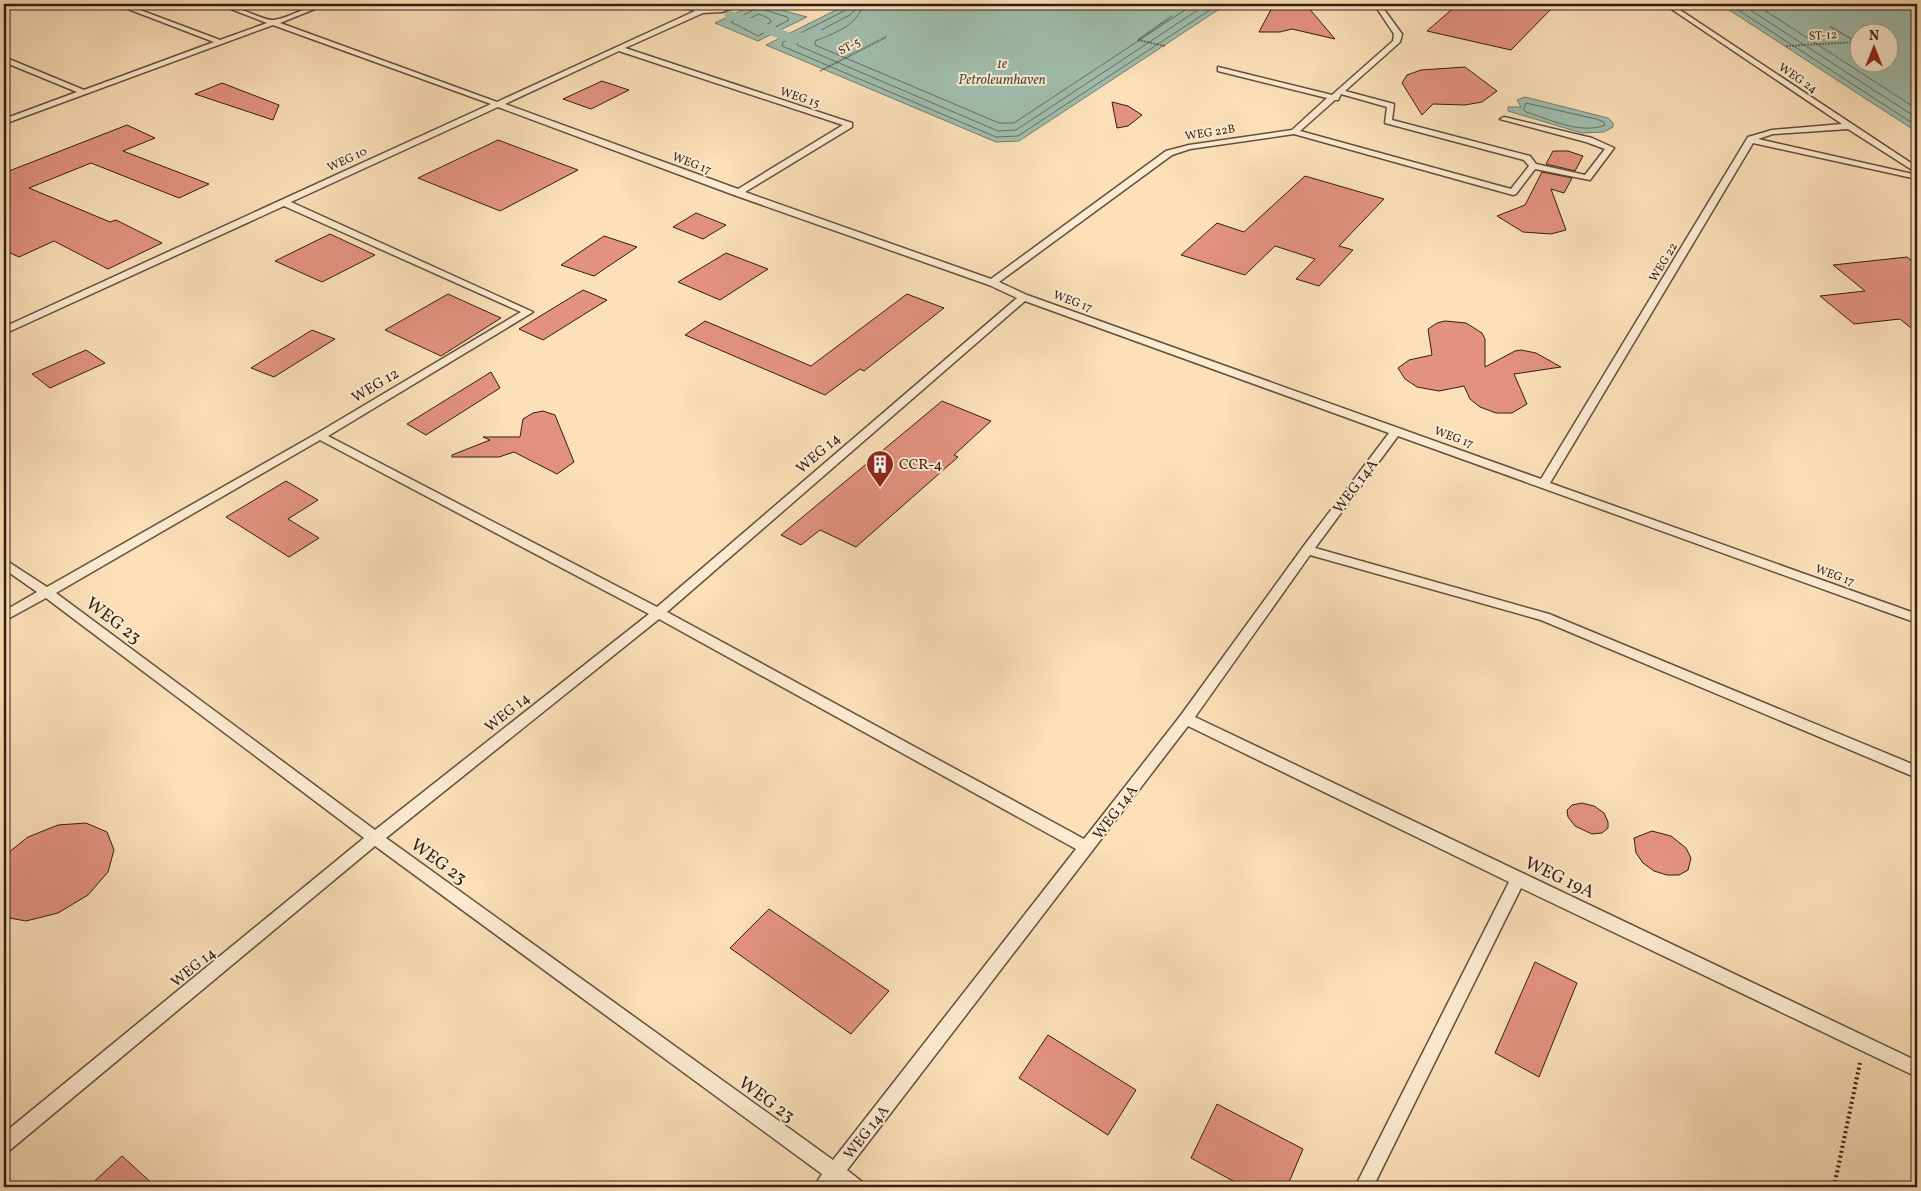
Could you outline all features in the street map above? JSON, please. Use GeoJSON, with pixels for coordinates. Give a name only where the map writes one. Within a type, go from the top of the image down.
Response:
{"type":"FeatureCollection","features":[{"type":"Feature","properties":{"kind":"lane"},"geometry":{"type":"LineString","coordinates":[[118,4],[220,42]]}},
{"type":"Feature","properties":{"kind":"lane","name":"WEG 17"},"geometry":{"type":"LineString","coordinates":[[221,4],[497,103],[737,193],[992,283],[1024,297],[1917,618]]}},
{"type":"Feature","properties":{"kind":"lane"},"geometry":{"type":"LineString","coordinates":[[4,122],[324,4]]}},
{"type":"Feature","properties":{"kind":"lane"},"geometry":{"type":"LineString","coordinates":[[677,4],[700,11],[722,12],[739,4]]}},
{"type":"Feature","properties":{"kind":"lane"},"geometry":{"type":"LineString","coordinates":[[1294,132],[1396,42],[1398,34],[1377,4]]}},
{"type":"Feature","properties":{"kind":"lane","name":"WEG 24"},"geometry":{"type":"LineString","coordinates":[[1667,4],[1917,171]]}},
{"type":"Feature","properties":{"kind":"lane","name":"WEG 10"},"geometry":{"type":"LineString","coordinates":[[4,331],[700,11]]}},
{"type":"Feature","properties":{"kind":"lane","name":"WEG 15"},"geometry":{"type":"LineString","coordinates":[[620,49],[849,125],[737,193]]}},
{"type":"Feature","properties":{"kind":"lane"},"geometry":{"type":"LineString","coordinates":[[4,59],[83,92]]}},
{"type":"Feature","properties":{"kind":"lane"},"geometry":{"type":"LineString","coordinates":[[1221,69],[1392,106],[1388,121],[1527,158],[1533,166],[1587,178],[1610,148],[1589,140],[1504,119]]}},
{"type":"Feature","properties":{"kind":"lane"},"geometry":{"type":"LineString","coordinates":[[1751,140],[1772,132],[1850,126]]}},
{"type":"Feature","properties":{"kind":"lane"},"geometry":{"type":"LineString","coordinates":[[1294,132],[1513,192],[1533,166]]}},
{"type":"Feature","properties":{"kind":"lane","name":"WEG 22B"},"geometry":{"type":"LineString","coordinates":[[992,283],[1169,153],[1189,147],[1294,132]]}},
{"type":"Feature","properties":{"kind":"lane"},"geometry":{"type":"LineString","coordinates":[[1751,140],[1917,177]]}},
{"type":"Feature","properties":{"kind":"lane","name":"WEG 22"},"geometry":{"type":"LineString","coordinates":[[1544,483],[1751,140]]}},
{"type":"Feature","properties":{"kind":"lane","name":"WEG 12"},"geometry":{"type":"LineString","coordinates":[[4,617],[320,436],[528,312],[283,202]]}},
{"type":"Feature","properties":{"kind":"lane","name":"WEG 14"},"geometry":{"type":"LineString","coordinates":[[4,1144],[375,838],[658,613],[1024,297]]}},
{"type":"Feature","properties":{"kind":"lane","name":"WEG 14A"},"geometry":{"type":"LineString","coordinates":[[823,1187],[1186,718],[1307,550],[1397,430]]}},
{"type":"Feature","properties":{"kind":"lane"},"geometry":{"type":"LineString","coordinates":[[320,436],[658,613],[1087,848]]}},
{"type":"Feature","properties":{"kind":"lane"},"geometry":{"type":"LineString","coordinates":[[1307,550],[1545,617],[1917,772]]}},
{"type":"Feature","properties":{"kind":"lane","name":"WEG 23"},"geometry":{"type":"LineString","coordinates":[[4,563],[46,592],[375,838],[855,1187]]}},
{"type":"Feature","properties":{"kind":"lane","name":"WEG 19A"},"geometry":{"type":"LineString","coordinates":[[1186,718],[1917,1069]]}},
{"type":"Feature","properties":{"kind":"lane"},"geometry":{"type":"LineString","coordinates":[[1364,1187],[1518,879]]}},
{"type":"Feature","properties":{"kind":"path"},"geometry":{"type":"LineString","coordinates":[[1165,46],[1138,40],[1172,16]]}},
{"type":"Feature","properties":{"kind":"path","name":"ST-12"},"geometry":{"type":"LineString","coordinates":[[1786,46],[1858,42],[1829,26]]}},
{"type":"Feature","properties":{"kind":"path","name":"ST-5"},"geometry":{"type":"LineString","coordinates":[[820,72],[886,37]]}},
{"type":"Feature","properties":{"kind":"path"},"geometry":{"type":"LineString","coordinates":[[1834,1187],[1864,1044]]}},
{"type":"Feature","properties":{"kind":"water"},"geometry":{"type":"Polygon","coordinates":[[[755,4],[807,17],[758,41],[715,23],[755,4]]]}},
{"type":"Feature","properties":{"kind":"water","name":"1e Petroleumhaven"},"geometry":{"type":"Polygon","coordinates":[[[848,4],[1227,4],[1019,141],[996,142],[766,45],[848,4]]]}},
{"type":"Feature","properties":{"kind":"water"},"geometry":{"type":"Polygon","coordinates":[[[1720,4],[1917,4],[1917,132],[1720,4]]]}},
{"type":"Feature","properties":{"kind":"water"},"geometry":{"type":"Polygon","coordinates":[[[1525,97],[1608,118],[1613,123],[1613,127],[1604,132],[1582,133],[1508,111],[1508,107],[1521,107],[1517,100],[1525,97]]]}},
{"type":"Feature","properties":{"kind":"building"},"geometry":{"type":"Polygon","coordinates":[[[1274,4],[1301,4],[1307,6],[1335,39],[1292,29],[1280,32],[1259,32],[1274,4]]]}},
{"type":"Feature","properties":{"kind":"building"},"geometry":{"type":"Polygon","coordinates":[[[1458,4],[1556,4],[1511,50],[1427,31],[1458,4]]]}},
{"type":"Feature","properties":{"kind":"building"},"geometry":{"type":"Polygon","coordinates":[[[1465,67],[1497,91],[1482,102],[1465,105],[1433,104],[1422,115],[1402,83],[1407,75],[1421,70],[1465,67]]]}},
{"type":"Feature","properties":{"kind":"building"},"geometry":{"type":"Polygon","coordinates":[[[602,81],[629,90],[591,109],[563,99],[602,81]]]}},
{"type":"Feature","properties":{"kind":"building"},"geometry":{"type":"Polygon","coordinates":[[[222,83],[279,105],[273,120],[195,94],[222,83]]]}},
{"type":"Feature","properties":{"kind":"building"},"geometry":{"type":"Polygon","coordinates":[[[1112,102],[1128,106],[1142,115],[1128,126],[1117,128],[1112,102]]]}},
{"type":"Feature","properties":{"kind":"building"},"geometry":{"type":"Polygon","coordinates":[[[127,125],[155,138],[123,151],[209,184],[179,198],[91,163],[29,188],[110,222],[116,220],[162,243],[108,269],[54,241],[19,257],[4,250],[4,173],[127,125]]]}},
{"type":"Feature","properties":{"kind":"building"},"geometry":{"type":"Polygon","coordinates":[[[498,140],[578,170],[500,211],[418,178],[498,140]]]}},
{"type":"Feature","properties":{"kind":"building"},"geometry":{"type":"Polygon","coordinates":[[[1553,151],[1568,151],[1583,156],[1575,171],[1546,164],[1553,151]]]}},
{"type":"Feature","properties":{"kind":"building"},"geometry":{"type":"Polygon","coordinates":[[[1542,172],[1572,178],[1564,193],[1551,189],[1566,230],[1551,234],[1523,232],[1497,216],[1525,205],[1542,172]]]}},
{"type":"Feature","properties":{"kind":"building"},"geometry":{"type":"Polygon","coordinates":[[[1305,176],[1384,199],[1339,246],[1353,250],[1319,286],[1296,279],[1315,259],[1275,246],[1245,275],[1181,255],[1217,223],[1244,232],[1305,176]]]}},
{"type":"Feature","properties":{"kind":"building"},"geometry":{"type":"Polygon","coordinates":[[[696,213],[726,225],[703,239],[673,227],[696,213]]]}},
{"type":"Feature","properties":{"kind":"building"},"geometry":{"type":"Polygon","coordinates":[[[330,234],[375,255],[322,282],[275,261],[330,234]]]}},
{"type":"Feature","properties":{"kind":"building"},"geometry":{"type":"Polygon","coordinates":[[[604,236],[637,247],[594,276],[561,265],[604,236]]]}},
{"type":"Feature","properties":{"kind":"building"},"geometry":{"type":"Polygon","coordinates":[[[726,253],[768,269],[720,300],[678,282],[726,253]]]}},
{"type":"Feature","properties":{"kind":"building"},"geometry":{"type":"Polygon","coordinates":[[[1907,257],[1917,265],[1917,333],[1900,319],[1854,324],[1820,296],[1865,291],[1833,265],[1907,257]]]}},
{"type":"Feature","properties":{"kind":"building"},"geometry":{"type":"Polygon","coordinates":[[[583,290],[607,300],[543,340],[519,329],[583,290]]]}},
{"type":"Feature","properties":{"kind":"building"},"geometry":{"type":"Polygon","coordinates":[[[448,294],[501,318],[441,356],[385,330],[448,294]]]}},
{"type":"Feature","properties":{"kind":"building"},"geometry":{"type":"Polygon","coordinates":[[[907,294],[944,308],[864,371],[860,369],[825,395],[685,335],[705,321],[811,366],[907,294]]]}},
{"type":"Feature","properties":{"kind":"building"},"geometry":{"type":"Polygon","coordinates":[[[1445,321],[1466,323],[1482,333],[1485,339],[1485,367],[1515,351],[1521,350],[1536,353],[1561,367],[1514,374],[1527,404],[1512,413],[1496,413],[1480,407],[1470,399],[1464,386],[1439,391],[1417,387],[1405,379],[1398,368],[1409,360],[1432,355],[1428,329],[1437,323],[1445,321]]]}},
{"type":"Feature","properties":{"kind":"building"},"geometry":{"type":"Polygon","coordinates":[[[312,330],[335,339],[274,377],[251,368],[312,330]]]}},
{"type":"Feature","properties":{"kind":"building"},"geometry":{"type":"Polygon","coordinates":[[[86,350],[105,363],[50,388],[32,374],[86,350]]]}},
{"type":"Feature","properties":{"kind":"building"},"geometry":{"type":"Polygon","coordinates":[[[491,372],[500,388],[426,435],[407,424],[491,372]]]}},
{"type":"Feature","properties":{"kind":"building","name":"CCR-4"},"geometry":{"type":"Polygon","coordinates":[[[942,401],[991,421],[954,455],[958,457],[856,547],[820,530],[801,545],[781,535],[942,401]]]}},
{"type":"Feature","properties":{"kind":"building"},"geometry":{"type":"Polygon","coordinates":[[[543,411],[555,415],[574,462],[557,474],[514,452],[499,457],[452,457],[452,455],[490,440],[483,437],[520,437],[523,419],[533,413],[543,411]]]}},
{"type":"Feature","properties":{"kind":"building"},"geometry":{"type":"Polygon","coordinates":[[[286,481],[318,500],[288,519],[319,538],[289,557],[226,517],[286,481]]]}},
{"type":"Feature","properties":{"kind":"building"},"geometry":{"type":"Polygon","coordinates":[[[1582,803],[1594,806],[1604,813],[1608,822],[1608,828],[1602,833],[1592,834],[1575,826],[1568,817],[1567,810],[1572,805],[1582,803]]]}},
{"type":"Feature","properties":{"kind":"building"},"geometry":{"type":"Polygon","coordinates":[[[86,823],[107,832],[114,850],[108,872],[88,895],[58,913],[26,921],[4,917],[4,856],[28,837],[58,825],[86,823]]]}},
{"type":"Feature","properties":{"kind":"building"},"geometry":{"type":"Polygon","coordinates":[[[1652,831],[1671,836],[1686,848],[1691,858],[1688,870],[1679,875],[1667,875],[1654,871],[1643,863],[1636,853],[1634,838],[1652,831]]]}},
{"type":"Feature","properties":{"kind":"building"},"geometry":{"type":"Polygon","coordinates":[[[769,909],[889,991],[851,1034],[730,948],[769,909]]]}},
{"type":"Feature","properties":{"kind":"building"},"geometry":{"type":"Polygon","coordinates":[[[1535,962],[1577,983],[1539,1077],[1495,1053],[1535,962]]]}},
{"type":"Feature","properties":{"kind":"building"},"geometry":{"type":"Polygon","coordinates":[[[1048,1035],[1136,1090],[1108,1135],[1019,1078],[1048,1035]]]}},
{"type":"Feature","properties":{"kind":"building"},"geometry":{"type":"Polygon","coordinates":[[[1217,1104],[1303,1149],[1287,1187],[1244,1187],[1191,1158],[1217,1104]]]}},
{"type":"Feature","properties":{"kind":"building"},"geometry":{"type":"Polygon","coordinates":[[[122,1156],[156,1187],[88,1187],[122,1156]]]}},
{"type":"Feature","properties":{"kind":"waterway"},"geometry":{"type":"LineString","coordinates":[[731,15],[793,39],[820,34]]}},
{"type":"Feature","properties":{"kind":"place","name":"CCR-4"},"geometry":{"type":"Point","coordinates":[880,488]}}]}
